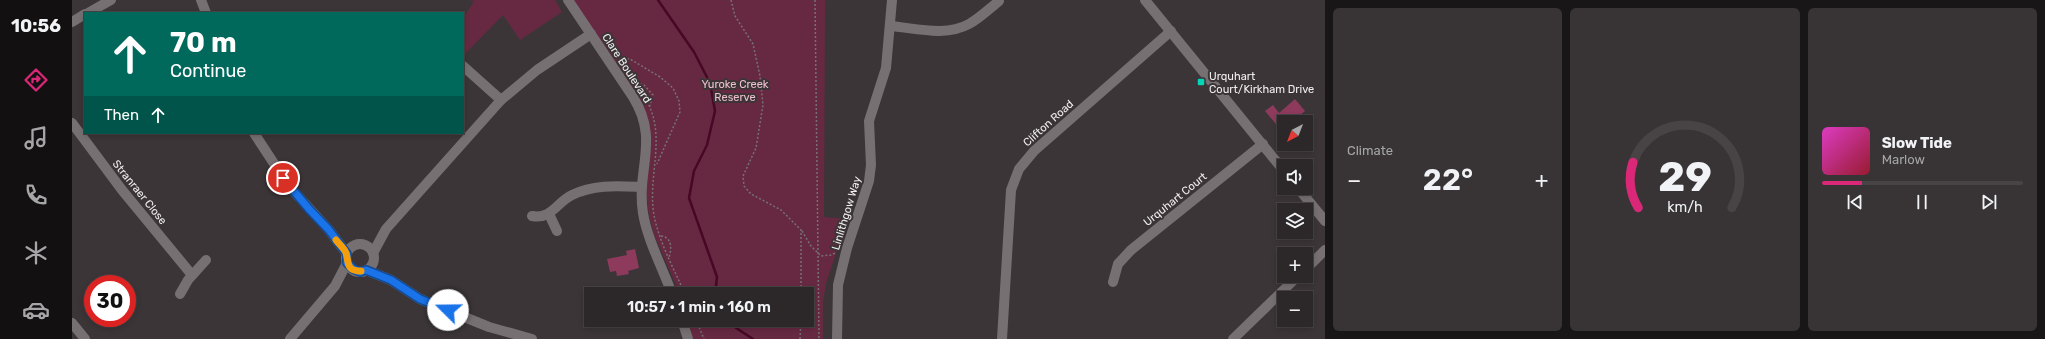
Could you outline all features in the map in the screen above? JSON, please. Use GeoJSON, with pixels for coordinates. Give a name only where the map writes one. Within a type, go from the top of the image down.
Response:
{"type":"FeatureCollection","features":[{"type":"Feature","properties":{"kind":"street"},"geometry":{"type":"LineString","coordinates":[[90,12],[111,0]]}},
{"type":"Feature","properties":{"kind":"street"},"geometry":{"type":"LineString","coordinates":[[201,0],[206,12]]}},
{"type":"Feature","properties":{"kind":"street","name":"Clare Boulevard"},"geometry":{"type":"LineString","coordinates":[[568,0],[634,97],[643,114],[647,139],[642,187],[643,214],[669,287]]}},
{"type":"Feature","properties":{"kind":"street","name":"Linlithgow Way"},"geometry":{"type":"LineString","coordinates":[[837,339],[838,285],[847,248],[869,181],[871,164],[869,121],[886,68],[892,0]]}},
{"type":"Feature","properties":{"kind":"street"},"geometry":{"type":"LineString","coordinates":[[1145,0],[1277,162]]}},
{"type":"Feature","properties":{"kind":"street"},"geometry":{"type":"LineString","coordinates":[[890,26],[936,30],[959,28],[970,24],[999,1]]}},
{"type":"Feature","properties":{"kind":"street"},"geometry":{"type":"LineString","coordinates":[[72,22],[84,15]]}},
{"type":"Feature","properties":{"kind":"street","name":"Clifton Road"},"geometry":{"type":"LineString","coordinates":[[1002,339],[1011,190],[1019,168],[1034,151],[1171,31]]}},
{"type":"Feature","properties":{"kind":"street"},"geometry":{"type":"LineString","coordinates":[[335,286],[361,271],[370,268],[373,256],[386,229],[501,100],[537,70],[591,34]]}},
{"type":"Feature","properties":{"kind":"street"},"geometry":{"type":"LineString","coordinates":[[464,67],[501,100]]}},
{"type":"Feature","properties":{"kind":"street","name":"Stranraer Close"},"geometry":{"type":"LineString","coordinates":[[72,123],[122,190],[192,275]]}},
{"type":"Feature","properties":{"kind":"street"},"geometry":{"type":"LineString","coordinates":[[255,134],[288,185],[329,230],[347,259],[361,271],[391,280],[420,299],[489,327],[532,339]]}},
{"type":"Feature","properties":{"kind":"street","name":"Urquhart Court"},"geometry":{"type":"LineString","coordinates":[[1113,282],[1118,264],[1131,250],[1262,144]]}},
{"type":"Feature","properties":{"kind":"street"},"geometry":{"type":"LineString","coordinates":[[532,216],[538,217],[549,214],[567,198],[590,189],[611,186],[642,187]]}},
{"type":"Feature","properties":{"kind":"street"},"geometry":{"type":"LineString","coordinates":[[1304,195],[1325,221]]}},
{"type":"Feature","properties":{"kind":"street"},"geometry":{"type":"LineString","coordinates":[[549,214],[557,231]]}},
{"type":"Feature","properties":{"kind":"street"},"geometry":{"type":"LineString","coordinates":[[290,339],[335,286],[347,259],[358,245],[386,229]]}},
{"type":"Feature","properties":{"kind":"street"},"geometry":{"type":"LineString","coordinates":[[329,230],[358,245],[368,246],[373,256],[391,280]]}},
{"type":"Feature","properties":{"kind":"street"},"geometry":{"type":"LineString","coordinates":[[1313,262],[1325,250]]}},
{"type":"Feature","properties":{"kind":"street"},"geometry":{"type":"LineString","coordinates":[[180,294],[192,275],[206,260]]}},
{"type":"Feature","properties":{"kind":"street"},"geometry":{"type":"LineString","coordinates":[[1233,339],[1291,283]]}},
{"type":"Feature","properties":{"kind":"street"},"geometry":{"type":"LineString","coordinates":[[72,323],[84,339]]}},
{"type":"Feature","properties":{"kind":"street"},"geometry":{"type":"LineString","coordinates":[[684,327],[688,339]]}},
{"type":"Feature","properties":{"kind":"path"},"geometry":{"type":"LineString","coordinates":[[731,0],[735,16],[754,44],[760,76],[763,105],[756,148],[743,176],[744,186],[751,194],[781,210],[801,230],[811,246],[822,256],[835,254],[837,250]]}},
{"type":"Feature","properties":{"kind":"path"},"geometry":{"type":"LineString","coordinates":[[816,0],[819,253],[818,339]]}},
{"type":"Feature","properties":{"kind":"path"},"geometry":{"type":"LineString","coordinates":[[619,59],[630,59],[660,77],[673,88],[679,101],[680,112],[656,166]]}},
{"type":"Feature","properties":{"kind":"path"},"geometry":{"type":"LineString","coordinates":[[635,82],[644,85],[653,95],[650,106]]}},
{"type":"Feature","properties":{"kind":"path"},"geometry":{"type":"LineString","coordinates":[[801,230],[801,287]]}},
{"type":"Feature","properties":{"kind":"path"},"geometry":{"type":"LineString","coordinates":[[661,236],[664,236],[670,243],[672,249],[669,257]]}},
{"type":"Feature","properties":{"kind":"path"},"geometry":{"type":"LineString","coordinates":[[699,327],[704,339]]}},
{"type":"Feature","properties":{"kind":"path"},"geometry":{"type":"LineString","coordinates":[[800,339],[801,327]]}},
{"type":"Feature","properties":{"kind":"green space"},"geometry":{"type":"Polygon","coordinates":[[[469,0],[555,0],[562,12],[520,40],[503,15],[464,55],[464,17],[474,1],[469,0]]]}},
{"type":"Feature","properties":{"kind":"green space","name":"Yuroke Creek Reserve"},"geometry":{"type":"Polygon","coordinates":[[[573,0],[825,0],[824,217],[848,219],[826,283],[823,302],[823,339],[693,339],[690,327],[814,327],[814,287],[677,287],[655,237],[649,216],[646,192],[651,139],[645,110],[573,0]]]}},
{"type":"Feature","properties":{"kind":"building"},"geometry":{"type":"Polygon","coordinates":[[[1295,99],[1305,111],[1300,115],[1277,115],[1277,126],[1265,111],[1273,105],[1279,113],[1295,99]]]}},
{"type":"Feature","properties":{"kind":"building"},"geometry":{"type":"Polygon","coordinates":[[[635,249],[639,268],[628,271],[629,274],[617,276],[616,271],[610,272],[607,259],[627,255],[626,251],[635,249]]]}},
{"type":"Feature","properties":{"kind":"waterway"},"geometry":{"type":"LineString","coordinates":[[658,0],[694,52],[710,83],[715,111],[707,145],[694,171],[689,198],[717,277],[716,287]]}},
{"type":"Feature","properties":{"kind":"waterway"},"geometry":{"type":"LineString","coordinates":[[735,327],[753,339]]}},
{"type":"Feature","properties":{"kind":"slow traffic"},"geometry":{"type":"LineString","coordinates":[[336,240],[347,254],[346,260],[349,267],[356,271],[361,271]]}},
{"type":"Feature","properties":{"kind":"place","name":"Urquhart Court/Kirkham Drive"},"geometry":{"type":"Point","coordinates":[1201,82]}},
{"type":"Feature","properties":{"kind":"route"},"geometry":{"type":"LineString","coordinates":[[283,178],[297,196],[329,230],[347,254],[346,257],[349,267],[360,272],[366,270],[391,280],[420,299],[448,310]]}}]}
